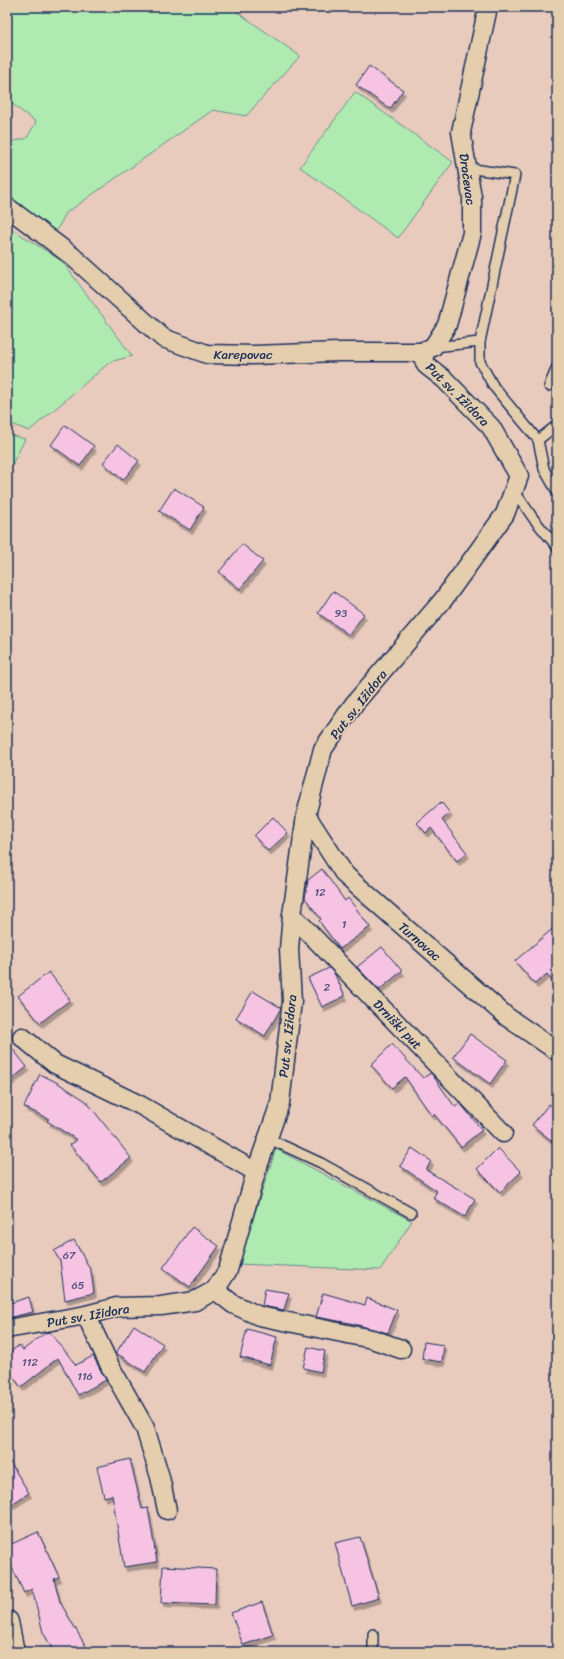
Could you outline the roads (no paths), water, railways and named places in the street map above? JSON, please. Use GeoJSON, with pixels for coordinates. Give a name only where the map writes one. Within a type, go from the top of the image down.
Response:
{"type":"FeatureCollection","features":[{"type":"Feature","properties":{"kind":"street","name":"Dračevac"},"geometry":{"type":"LineString","coordinates":[[427,349],[447,325],[472,234],[472,197],[461,132],[488,7]]}},
{"type":"Feature","properties":{"kind":"street","name":"Karepovac"},"geometry":{"type":"LineString","coordinates":[[7,207],[72,256],[163,338],[207,354],[254,355],[427,349]]}},
{"type":"Feature","properties":{"kind":"street","name":"Put sv. Ižidora"},"geometry":{"type":"LineString","coordinates":[[7,1329],[86,1315],[117,1307],[161,1306],[195,1301],[215,1290],[228,1270],[256,1172],[280,1103],[292,1001],[290,949],[292,914],[306,815],[323,749],[354,704],[443,600],[505,514],[519,476],[491,427],[444,379],[426,365],[427,349]]}},
{"type":"Feature","properties":{"kind":"street","name":"Turnovac"},"geometry":{"type":"LineString","coordinates":[[306,815],[345,875],[507,1017],[556,1048]]}},
{"type":"Feature","properties":{"kind":"street","name":"Drniški put"},"geometry":{"type":"LineString","coordinates":[[292,914],[503,1133]]}},
{"type":"Feature","properties":{"kind":"street"},"geometry":{"type":"LineString","coordinates":[[22,1037],[55,1064],[140,1105],[256,1172]]}},
{"type":"Feature","properties":{"kind":"street"},"geometry":{"type":"LineString","coordinates":[[215,1290],[233,1304],[258,1316],[372,1339],[401,1349]]}},
{"type":"Feature","properties":{"kind":"street"},"geometry":{"type":"LineString","coordinates":[[86,1315],[111,1368],[145,1428],[160,1477],[167,1510]]}},
{"type":"Feature","properties":{"kind":"street"},"geometry":{"type":"LineString","coordinates":[[7,1622],[13,1652]]}},
{"type":"Feature","properties":{"kind":"lane"},"geometry":{"type":"LineString","coordinates":[[467,168],[515,175],[480,342],[480,362],[494,387],[538,440],[544,469],[557,492]]}},
{"type":"Feature","properties":{"kind":"lane"},"geometry":{"type":"LineString","coordinates":[[427,349],[480,342]]}},
{"type":"Feature","properties":{"kind":"lane"},"geometry":{"type":"LineString","coordinates":[[549,386],[557,367]]}},
{"type":"Feature","properties":{"kind":"lane"},"geometry":{"type":"LineString","coordinates":[[538,440],[557,426]]}},
{"type":"Feature","properties":{"kind":"lane"},"geometry":{"type":"LineString","coordinates":[[514,490],[533,518],[557,547]]}},
{"type":"Feature","properties":{"kind":"lane"},"geometry":{"type":"LineString","coordinates":[[267,1138],[321,1163],[411,1213]]}},
{"type":"Feature","properties":{"kind":"lane"},"geometry":{"type":"LineString","coordinates":[[373,1634],[373,1652]]}}]}
